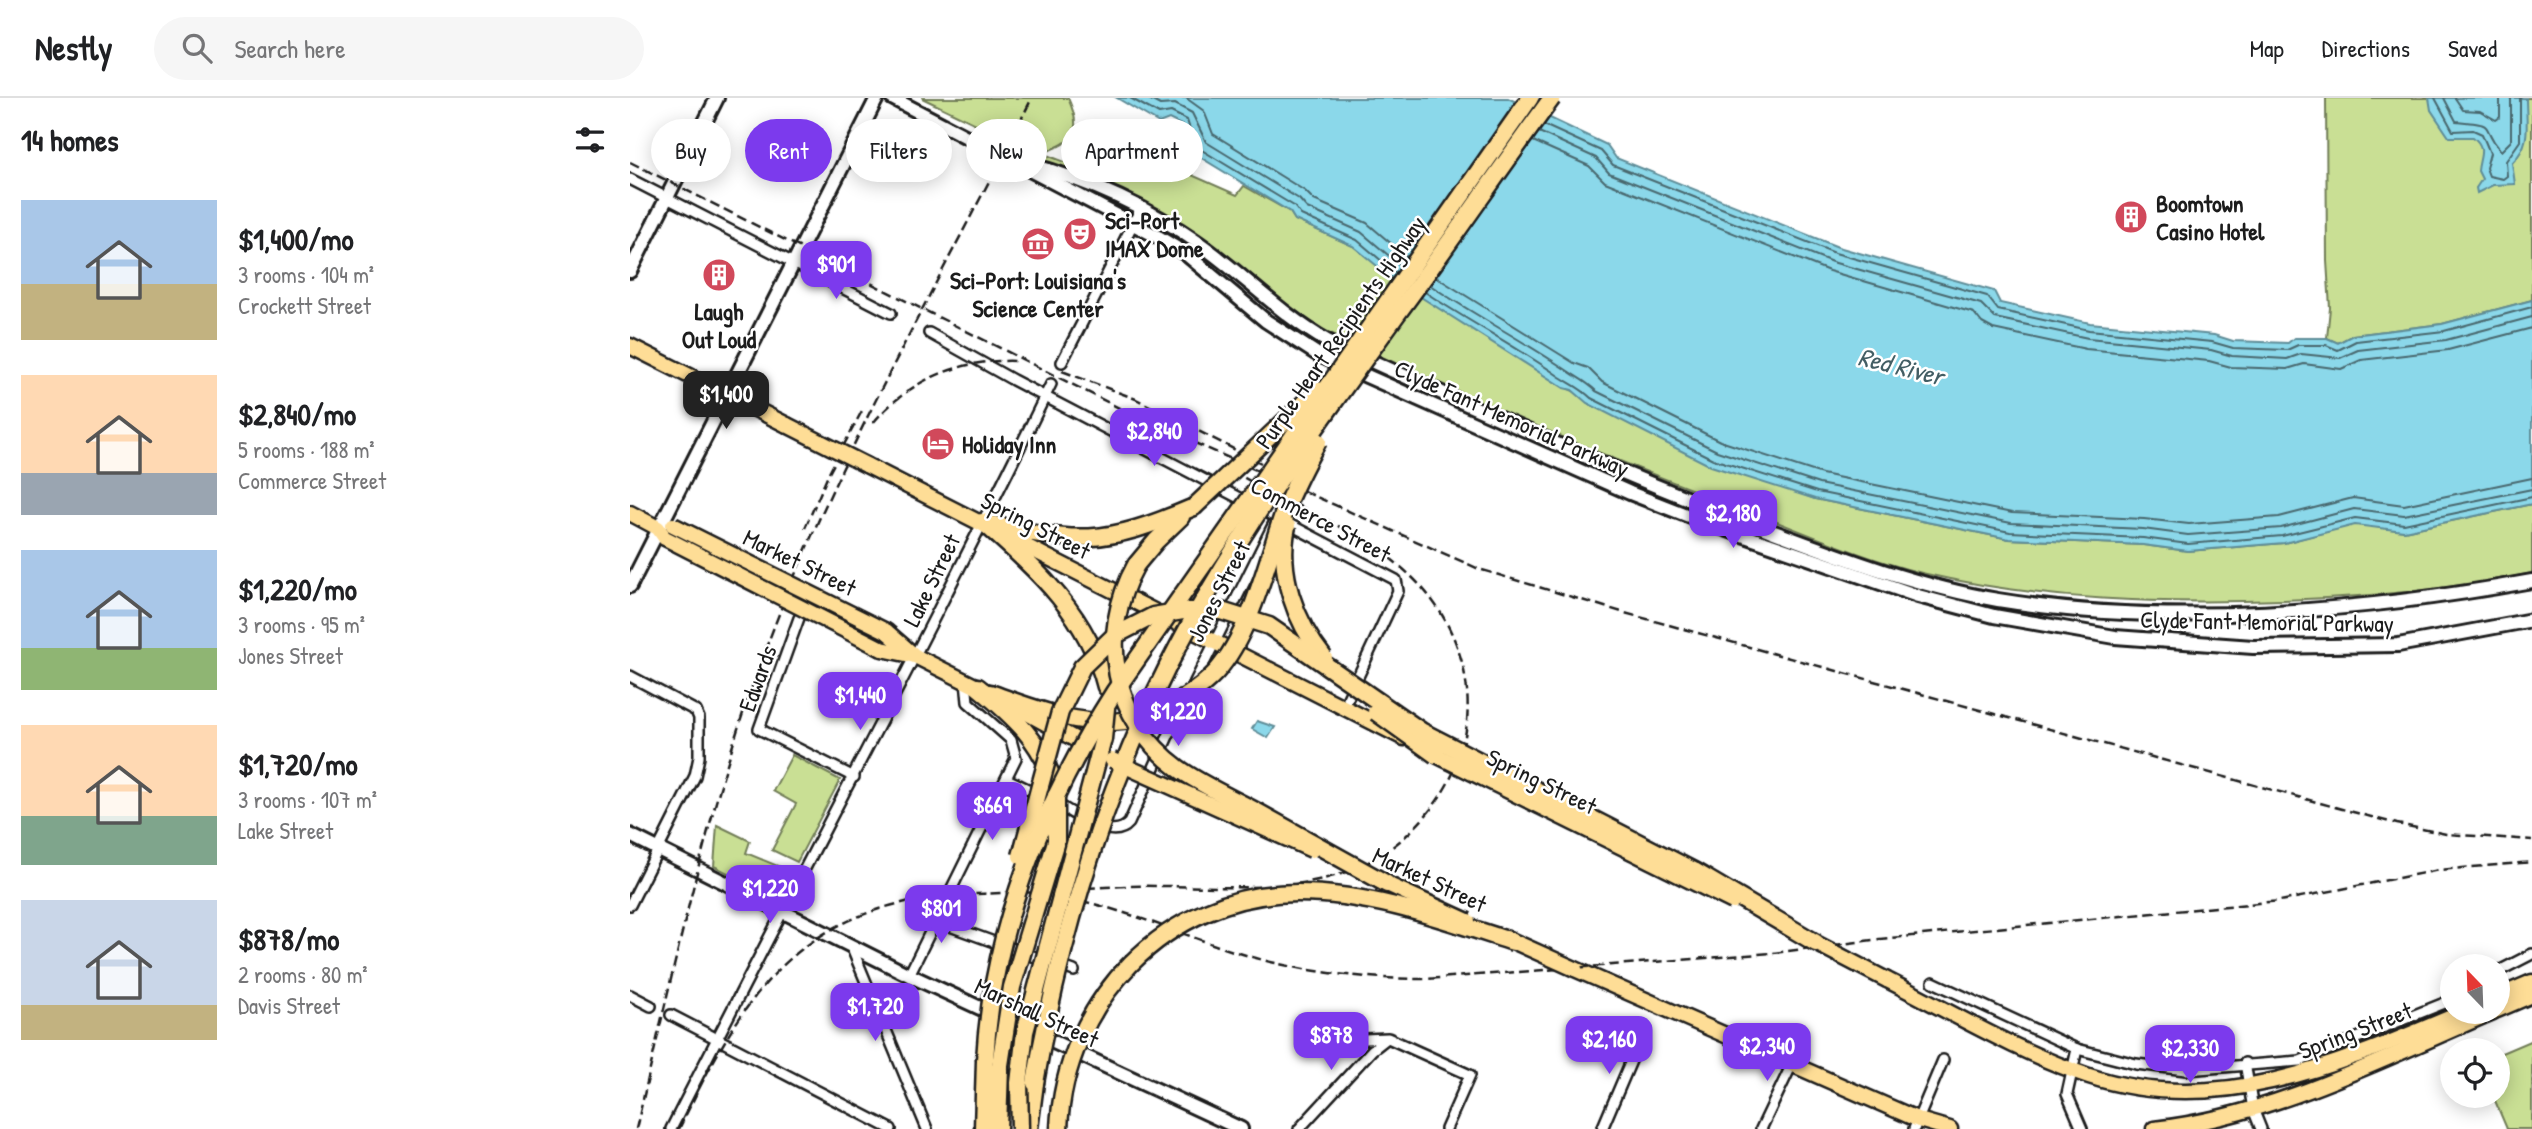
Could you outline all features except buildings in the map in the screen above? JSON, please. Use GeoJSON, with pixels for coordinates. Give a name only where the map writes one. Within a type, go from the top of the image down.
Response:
{"type":"FeatureCollection","features":[{"type":"Feature","properties":{"kind":"highway","name":"Purple Heart Recipients Highway"},"geometry":{"type":"LineString","coordinates":[[1029,1129],[1049,1008],[1074,910],[1138,731],[1170,663],[1222,568],[1343,377],[1529,98]]}},
{"type":"Feature","properties":{"kind":"highway","name":"Purple Heart Recipients Highway"},"geometry":{"type":"LineString","coordinates":[[983,1129],[993,1063],[989,1008],[1007,920],[1050,807],[1097,719],[1343,377],[1552,98]]}},
{"type":"Feature","properties":{"kind":"highway"},"geometry":{"type":"LineString","coordinates":[[978,687],[1059,716],[1099,724],[1131,721],[1149,715],[1171,706],[1203,685],[1229,655],[1240,634],[1288,502],[1343,377]]}},
{"type":"Feature","properties":{"kind":"highway"},"geometry":{"type":"LineString","coordinates":[[1343,377],[1156,541],[1136,565],[1123,592],[1113,639],[1118,682],[1130,712],[1157,750],[1198,781],[1387,884]]}},
{"type":"Feature","properties":{"kind":"highway"},"geometry":{"type":"LineString","coordinates":[[1303,472],[1284,540],[1287,584],[1299,618],[1317,649],[1351,691],[1398,730],[1436,755]]}},
{"type":"Feature","properties":{"kind":"highway"},"geometry":{"type":"LineString","coordinates":[[982,522],[1045,536],[1089,539],[1130,533],[1194,507]]}},
{"type":"Feature","properties":{"kind":"highway"},"geometry":{"type":"LineString","coordinates":[[982,522],[1058,593],[1093,645],[1106,687],[1103,738],[1025,1032],[1019,1083],[1020,1129]]}},
{"type":"Feature","properties":{"kind":"highway"},"geometry":{"type":"LineString","coordinates":[[1007,920],[1018,867],[1060,712],[1074,679],[1094,654],[1126,629],[1153,616],[1198,610],[1235,614],[1269,626],[1421,731],[1694,871],[1816,943]]}},
{"type":"Feature","properties":{"kind":"highway"},"geometry":{"type":"LineString","coordinates":[[978,687],[1014,717],[1045,757],[1055,787],[1058,816],[1056,841],[1012,987],[993,1063],[998,1129]]}},
{"type":"Feature","properties":{"kind":"highway"},"geometry":{"type":"LineString","coordinates":[[1059,1129],[1068,1070],[1079,1040],[1100,999],[1123,969],[1151,944],[1202,914],[1266,895],[1319,894],[1363,899],[1423,912],[1513,942]]}},
{"type":"Feature","properties":{"kind":"main road"},"geometry":{"type":"LineString","coordinates":[[630,271],[717,98]]}},
{"type":"Feature","properties":{"kind":"main road"},"geometry":{"type":"LineString","coordinates":[[630,586],[662,533],[726,394],[877,98]]}},
{"type":"Feature","properties":{"kind":"main road","name":"Clyde Fant Memorial Parkway"},"geometry":{"type":"LineString","coordinates":[[892,98],[966,135]]}},
{"type":"Feature","properties":{"kind":"main road","name":"Clyde Fant Memorial Parkway"},"geometry":{"type":"LineString","coordinates":[[1047,170],[1141,208],[1201,245],[1285,316],[1327,341],[1677,496],[1862,565],[1915,581],[1997,600],[2057,608],[2177,614],[2351,605],[2532,581]]}},
{"type":"Feature","properties":{"kind":"main road","name":"Clyde Fant Memorial Parkway"},"geometry":{"type":"LineString","coordinates":[[1047,180],[1133,223],[1186,254],[1266,321],[1317,354],[1642,498],[1918,596],[2056,628],[2130,639],[2208,645],[2398,645],[2532,620]]}},
{"type":"Feature","properties":{"kind":"main road","name":"Spring Street"},"geometry":{"type":"LineString","coordinates":[[630,346],[982,522],[1436,755],[2072,1069],[2106,1080],[2156,1089],[2248,1087],[2293,1078],[2335,1065],[2440,1022]]}},
{"type":"Feature","properties":{"kind":"main road","name":"Market Street"},"geometry":{"type":"LineString","coordinates":[[630,513],[662,533],[882,649],[915,656],[1112,760],[1513,942],[1898,1111],[1917,1124]]}},
{"type":"Feature","properties":{"kind":"main road","name":"Market Street"},"geometry":{"type":"LineString","coordinates":[[662,533],[673,525],[886,631],[915,656]]}},
{"type":"Feature","properties":{"kind":"main road","name":"Marshall Street"},"geometry":{"type":"LineString","coordinates":[[630,835],[909,975],[1241,1129]]}},
{"type":"Feature","properties":{"kind":"main road"},"geometry":{"type":"LineString","coordinates":[[2510,991],[2532,982]]}},
{"type":"Feature","properties":{"kind":"main road","name":"Spring Street"},"geometry":{"type":"LineString","coordinates":[[2510,1005],[2532,995]]}},
{"type":"Feature","properties":{"kind":"main road","name":"Spring Street"},"geometry":{"type":"LineString","coordinates":[[2154,1129],[2253,1110],[2464,1024]]}},
{"type":"Feature","properties":{"kind":"main road"},"geometry":{"type":"LineString","coordinates":[[1917,1124],[1950,1129]]}},
{"type":"Feature","properties":{"kind":"street"},"geometry":{"type":"LineString","coordinates":[[630,178],[891,313]]}},
{"type":"Feature","properties":{"kind":"street"},"geometry":{"type":"LineString","coordinates":[[1062,362],[1141,208]]}},
{"type":"Feature","properties":{"kind":"street","name":"Commerce Street"},"geometry":{"type":"LineString","coordinates":[[929,333],[1398,583],[1398,591],[1348,698]]}},
{"type":"Feature","properties":{"kind":"street","name":"Lake Street"},"geometry":{"type":"LineString","coordinates":[[671,1129],[715,1038],[784,913],[854,777],[1051,384]]}},
{"type":"Feature","properties":{"kind":"street","name":"Jones Street"},"geometry":{"type":"LineString","coordinates":[[1007,779],[1109,830],[1125,827],[1144,794],[1155,763],[1276,517]]}},
{"type":"Feature","properties":{"kind":"street","name":"Edwards"},"geometry":{"type":"LineString","coordinates":[[799,618],[759,729],[854,777]]}},
{"type":"Feature","properties":{"kind":"street"},"geometry":{"type":"LineString","coordinates":[[630,676],[696,711],[699,718],[698,767],[630,905]]}},
{"type":"Feature","properties":{"kind":"street"},"geometry":{"type":"LineString","coordinates":[[909,975],[1016,758],[1014,746],[968,702],[978,687]]}},
{"type":"Feature","properties":{"kind":"street"},"geometry":{"type":"LineString","coordinates":[[936,920],[1074,971]]}},
{"type":"Feature","properties":{"kind":"street"},"geometry":{"type":"LineString","coordinates":[[851,946],[927,1129]]}},
{"type":"Feature","properties":{"kind":"street"},"geometry":{"type":"LineString","coordinates":[[2510,965],[2532,954]]}},
{"type":"Feature","properties":{"kind":"street"},"geometry":{"type":"LineString","coordinates":[[1934,982],[2077,1049],[2136,1065],[2186,1070],[2245,1063],[2300,1061],[2440,1005]]}},
{"type":"Feature","properties":{"kind":"street"},"geometry":{"type":"LineString","coordinates":[[630,995],[651,1006]]}},
{"type":"Feature","properties":{"kind":"street"},"geometry":{"type":"LineString","coordinates":[[671,1015],[891,1129]]}},
{"type":"Feature","properties":{"kind":"street"},"geometry":{"type":"LineString","coordinates":[[1602,1129],[1642,1035]]}},
{"type":"Feature","properties":{"kind":"street"},"geometry":{"type":"LineString","coordinates":[[1318,1041],[1388,1038],[1469,1075],[1446,1129]]}},
{"type":"Feature","properties":{"kind":"street"},"geometry":{"type":"LineString","coordinates":[[1299,1129],[1372,1050],[1388,1038]]}},
{"type":"Feature","properties":{"kind":"street"},"geometry":{"type":"LineString","coordinates":[[2077,1049],[2067,1094],[2082,1129]]}},
{"type":"Feature","properties":{"kind":"street"},"geometry":{"type":"LineString","coordinates":[[1917,1124],[1942,1060]]}},
{"type":"Feature","properties":{"kind":"street"},"geometry":{"type":"LineString","coordinates":[[2245,1063],[2253,1110],[2261,1129]]}},
{"type":"Feature","properties":{"kind":"street"},"geometry":{"type":"LineString","coordinates":[[1761,1129],[1792,1064]]}},
{"type":"Feature","properties":{"kind":"street","name":"Market Street"},"geometry":{"type":"LineString","coordinates":[[1917,1124],[1932,1129]]}},
{"type":"Feature","properties":{"kind":"green space"},"geometry":{"type":"Polygon","coordinates":[[[922,98],[1068,98],[1075,118],[1061,119],[1061,145],[1047,152],[1047,119],[966,119],[922,98]]]}},
{"type":"Feature","properties":{"kind":"green space"},"geometry":{"type":"Polygon","coordinates":[[[2326,98],[2532,98],[2532,300],[2442,324],[2353,335],[2338,343],[2327,338],[2330,308],[2327,261],[2326,98]]]}},
{"type":"Feature","properties":{"kind":"green space"},"geometry":{"type":"Polygon","coordinates":[[[1047,155],[1061,161],[1061,168],[1047,163],[1047,155]]]}},
{"type":"Feature","properties":{"kind":"green space"},"geometry":{"type":"Polygon","coordinates":[[[1203,180],[1237,195],[1244,186],[1290,212],[1295,220],[1353,246],[1560,385],[1772,483],[1815,499],[2009,539],[2143,545],[2188,551],[2284,543],[2355,524],[2404,531],[2532,504],[2532,573],[2471,584],[2378,595],[2284,600],[2147,601],[2012,590],[1922,573],[1828,542],[1575,443],[1313,325],[1281,302],[1207,239],[1155,207],[1099,182],[1203,180]]]}},
{"type":"Feature","properties":{"kind":"green space"},"geometry":{"type":"Polygon","coordinates":[[[792,755],[840,780],[797,862],[772,850],[796,804],[773,791],[792,755]]]}},
{"type":"Feature","properties":{"kind":"green space"},"geometry":{"type":"Polygon","coordinates":[[[717,825],[750,841],[746,853],[790,871],[777,898],[714,866],[717,825]]]}},
{"type":"Feature","properties":{"kind":"green space"},"geometry":{"type":"Polygon","coordinates":[[[2532,1040],[2532,1129],[2507,1129],[2498,1108],[2510,1108],[2510,1049],[2532,1040]]]}},
{"type":"Feature","properties":{"kind":"water","name":"Red River"},"geometry":{"type":"Polygon","coordinates":[[[1117,98],[1508,98],[1607,145],[1616,158],[1838,247],[1994,291],[2000,303],[2090,323],[2214,335],[2233,341],[2288,343],[2294,338],[2327,338],[2338,343],[2353,335],[2442,324],[2532,300],[2532,504],[2404,531],[2355,525],[2284,543],[2188,551],[2143,545],[2009,539],[1815,499],[1711,466],[1587,403],[1572,390],[1564,388],[1394,280],[1353,246],[1295,220],[1290,212],[1203,159],[1203,119],[1152,119],[1117,98]]]}},
{"type":"Feature","properties":{"kind":"water"},"geometry":{"type":"Polygon","coordinates":[[[2429,98],[2526,98],[2525,141],[2512,163],[2515,184],[2493,185],[2477,193],[2476,188],[2482,179],[2478,171],[2480,145],[2473,137],[2449,137],[2431,110],[2429,98]]]}},
{"type":"Feature","properties":{"kind":"water"},"geometry":{"type":"Polygon","coordinates":[[[1257,721],[1275,727],[1268,738],[1252,729],[1257,721]]]}},
{"type":"Feature","properties":{"kind":"railway"},"geometry":{"type":"LineString","coordinates":[[636,1129],[711,820],[728,760],[769,640],[827,501],[893,365],[1032,98]]}},
{"type":"Feature","properties":{"kind":"railway"},"geometry":{"type":"LineString","coordinates":[[630,162],[1141,419],[1479,569],[1625,613],[2397,824],[2446,834],[2532,840]]}},
{"type":"Feature","properties":{"kind":"railway"},"geometry":{"type":"LineString","coordinates":[[873,423],[903,394],[938,375],[976,364],[1017,361]]}},
{"type":"Feature","properties":{"kind":"railway"},"geometry":{"type":"LineString","coordinates":[[1062,371],[1136,399],[1261,463]]}},
{"type":"Feature","properties":{"kind":"railway"},"geometry":{"type":"LineString","coordinates":[[805,528],[829,473],[863,409]]}},
{"type":"Feature","properties":{"kind":"railway"},"geometry":{"type":"LineString","coordinates":[[1056,890],[1132,886],[1273,886],[1341,874],[1377,857],[1408,834],[1435,804],[1460,757],[1466,731],[1466,679],[1448,625],[1426,592],[1398,565],[1367,542],[1224,466]]}},
{"type":"Feature","properties":{"kind":"railway"},"geometry":{"type":"LineString","coordinates":[[1021,892],[1104,907],[1282,965],[1353,976],[1425,979],[1773,953],[1880,939],[2280,901],[2439,870],[2532,862]]}},
{"type":"Feature","properties":{"kind":"railway"},"geometry":{"type":"LineString","coordinates":[[679,1129],[721,1048],[744,1012],[769,980],[799,952],[833,928],[874,911],[922,899],[1028,892]]}},
{"type":"Feature","properties":{"kind":"place","name":"Boomtown Casino Hotel"},"geometry":{"type":"Point","coordinates":[2131,217]}},
{"type":"Feature","properties":{"kind":"place","name":"Sci-Port IMAX Dome"},"geometry":{"type":"Point","coordinates":[1080,234]}},
{"type":"Feature","properties":{"kind":"place","name":"Sci-Port: Louisiana's Science Center"},"geometry":{"type":"Point","coordinates":[1038,244]}},
{"type":"Feature","properties":{"kind":"place","name":"Laugh Out Loud"},"geometry":{"type":"Point","coordinates":[719,275]}},
{"type":"Feature","properties":{"kind":"place","name":"Holiday Inn"},"geometry":{"type":"Point","coordinates":[938,444]}}]}
